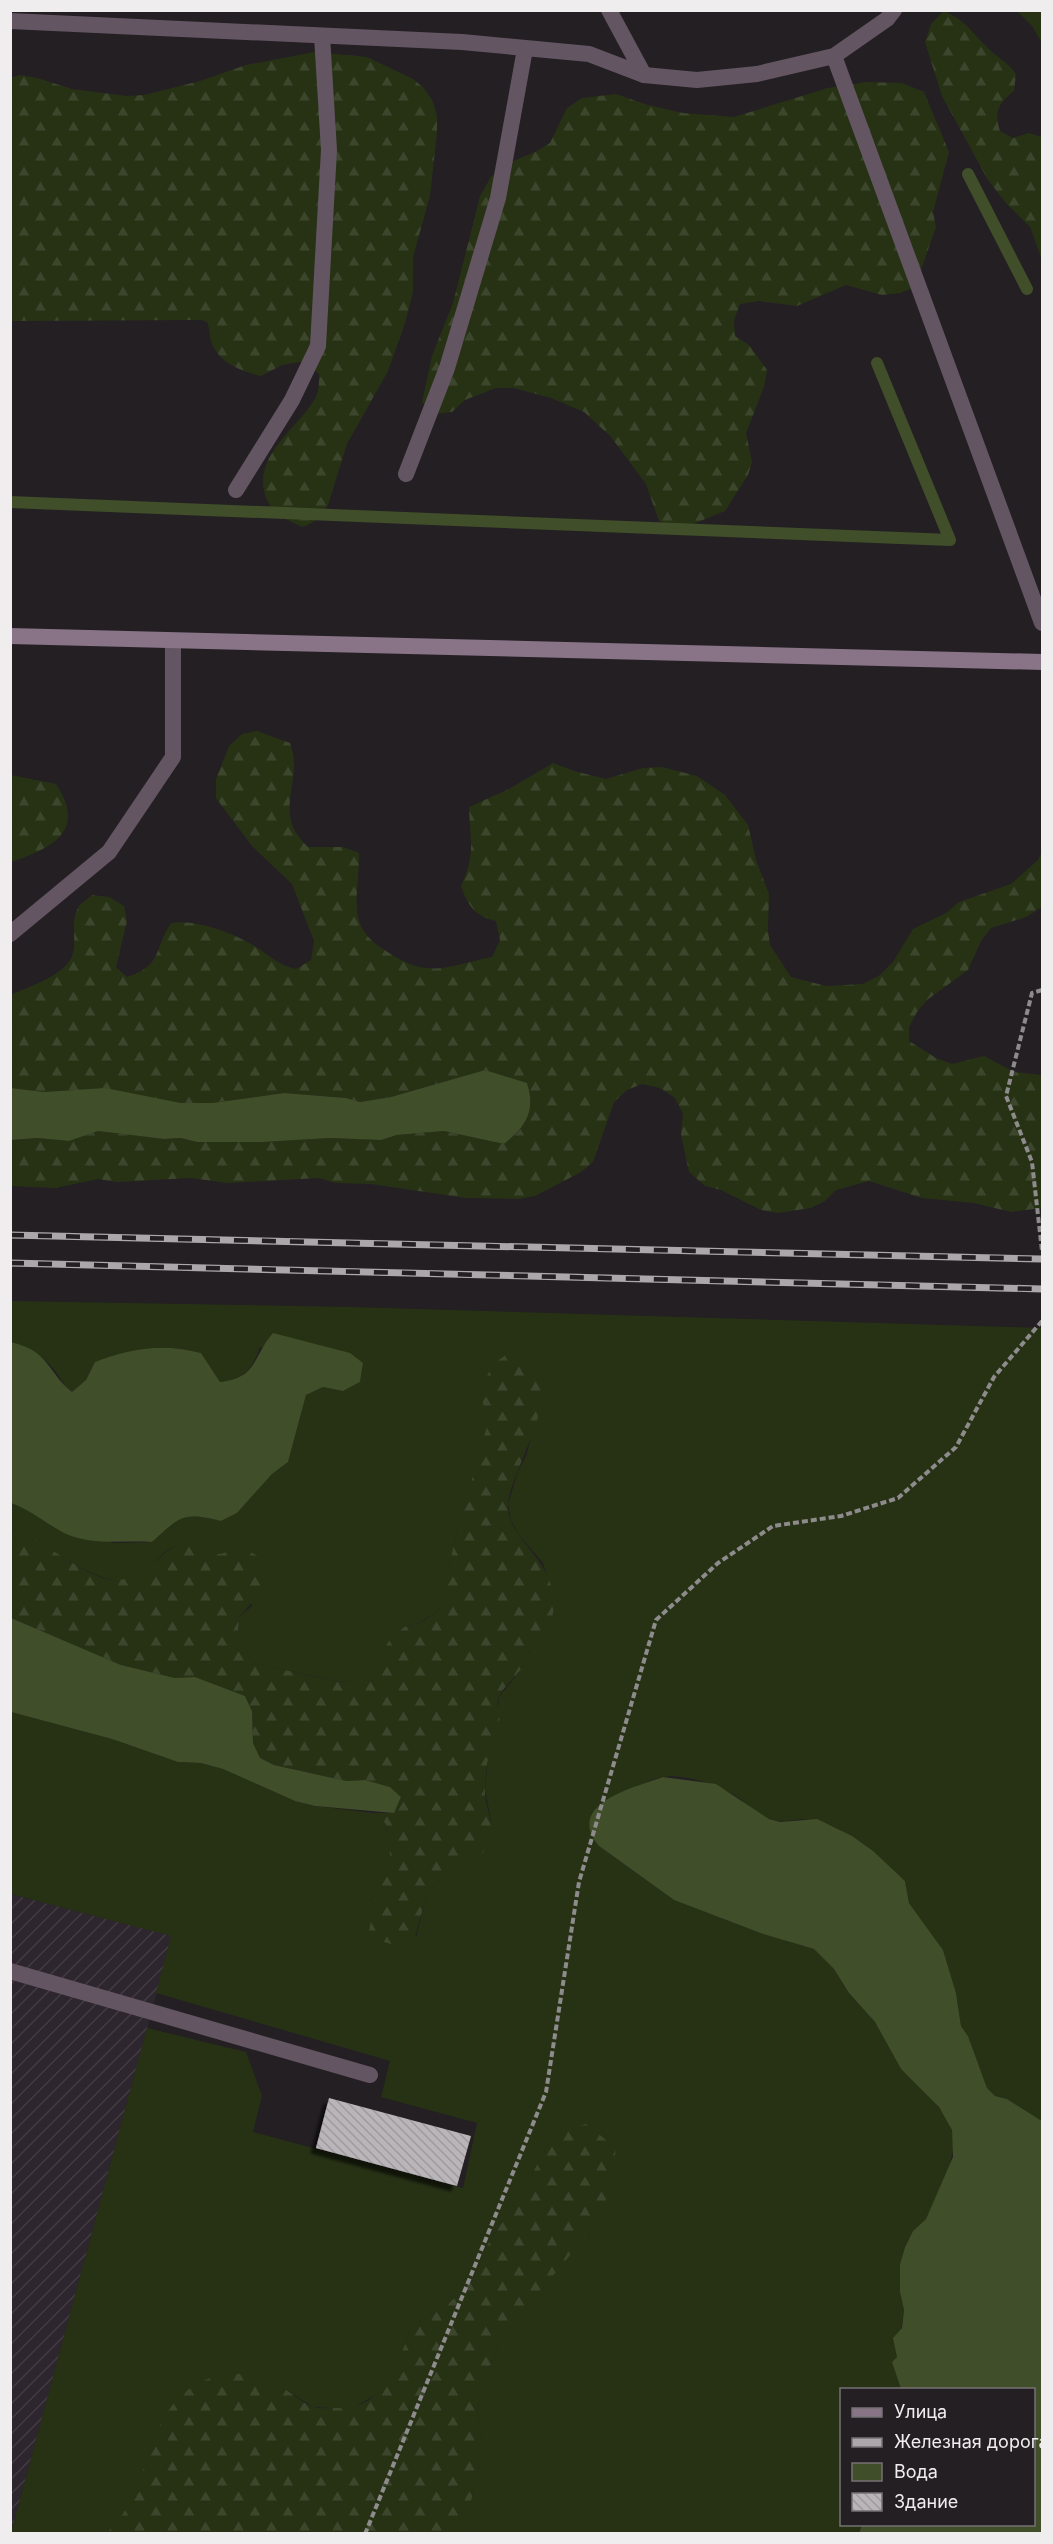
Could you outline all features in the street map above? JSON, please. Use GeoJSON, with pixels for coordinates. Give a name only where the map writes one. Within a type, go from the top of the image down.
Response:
{"type":"FeatureCollection","features":[{"type":"Feature","properties":{"kind":"main road"},"geometry":{"type":"LineString","coordinates":[[10,636],[1042,662]]}},
{"type":"Feature","properties":{"kind":"street"},"geometry":{"type":"LineString","coordinates":[[609,10],[644,75]]}},
{"type":"Feature","properties":{"kind":"street"},"geometry":{"type":"LineString","coordinates":[[17,18],[462,42],[589,54],[644,75],[697,80],[757,74],[834,56],[887,19],[894,10]]}},
{"type":"Feature","properties":{"kind":"street"},"geometry":{"type":"LineString","coordinates":[[236,490],[292,400],[318,346],[329,150],[322,36]]}},
{"type":"Feature","properties":{"kind":"street"},"geometry":{"type":"LineString","coordinates":[[406,474],[447,368],[498,198],[525,49]]}},
{"type":"Feature","properties":{"kind":"street"},"geometry":{"type":"LineString","coordinates":[[834,56],[1042,623]]}},
{"type":"Feature","properties":{"kind":"street"},"geometry":{"type":"LineString","coordinates":[[10,934],[109,852],[173,757],[173,640]]}},
{"type":"Feature","properties":{"kind":"street"},"geometry":{"type":"LineString","coordinates":[[10,1971],[370,2075]]}},
{"type":"Feature","properties":{"kind":"path"},"geometry":{"type":"LineString","coordinates":[[1042,990],[1032,993],[1006,1096],[1032,1162],[1042,1251]]}},
{"type":"Feature","properties":{"kind":"path"},"geometry":{"type":"LineString","coordinates":[[365,2534],[546,2092],[579,1882],[656,1620],[718,1563],[774,1526],[842,1516],[898,1498],[956,1447],[994,1377],[1042,1321]]}},
{"type":"Feature","properties":{"kind":"shaded area"},"geometry":{"type":"Polygon","coordinates":[[[11,1894],[172,1936],[11,2533],[11,1894]]]}},
{"type":"Feature","properties":{"kind":"green space"},"geometry":{"type":"Polygon","coordinates":[[[944,11],[965,24],[1016,74],[1014,91],[999,108],[997,118],[1000,131],[1013,138],[1029,133],[1042,137],[1042,260],[1030,227],[1006,203],[988,180],[942,96],[925,42],[931,24],[944,11]]]}},
{"type":"Feature","properties":{"kind":"green space"},"geometry":{"type":"Polygon","coordinates":[[[1017,11],[1042,11],[1042,43],[1032,26],[1017,11]]]}},
{"type":"Feature","properties":{"kind":"green space"},"geometry":{"type":"Polygon","coordinates":[[[315,52],[367,57],[413,79],[424,88],[433,102],[437,116],[437,133],[430,196],[413,257],[413,292],[405,323],[388,371],[347,444],[328,505],[317,520],[303,527],[284,518],[269,504],[264,491],[263,477],[272,452],[317,395],[319,374],[305,361],[282,365],[261,376],[246,372],[231,365],[219,355],[211,341],[207,322],[202,320],[11,321],[10,78],[20,75],[72,89],[127,96],[144,95],[200,81],[246,65],[315,52]]]}},
{"type":"Feature","properties":{"kind":"green space"},"geometry":{"type":"Polygon","coordinates":[[[866,82],[902,83],[924,92],[949,152],[933,212],[936,227],[915,287],[900,293],[882,295],[846,285],[797,306],[759,301],[740,304],[734,320],[735,336],[749,345],[767,370],[764,387],[746,433],[752,462],[748,475],[725,511],[693,524],[674,528],[659,521],[646,484],[611,437],[584,412],[551,398],[514,388],[496,388],[465,400],[452,412],[434,414],[422,402],[432,356],[453,303],[480,196],[491,177],[504,165],[550,143],[567,108],[582,98],[616,94],[648,105],[683,113],[734,117],[828,88],[866,82]]]}},
{"type":"Feature","properties":{"kind":"green space"},"geometry":{"type":"Polygon","coordinates":[[[257,731],[290,743],[294,757],[290,796],[291,822],[297,834],[308,847],[343,847],[359,853],[357,910],[364,932],[374,943],[399,959],[424,968],[448,967],[492,957],[500,940],[496,921],[473,909],[461,886],[470,855],[469,807],[509,789],[553,763],[606,779],[643,768],[662,767],[697,776],[725,795],[748,825],[756,860],[769,894],[770,945],[791,977],[826,986],[863,984],[880,975],[893,962],[913,929],[946,913],[959,902],[1011,884],[1038,860],[1042,852],[1042,907],[1026,917],[991,928],[981,941],[968,970],[927,1000],[917,1012],[909,1027],[909,1041],[936,1058],[952,1064],[984,1056],[1014,1072],[1042,1075],[1042,1208],[1011,1212],[974,1203],[922,1198],[869,1181],[836,1190],[825,1201],[811,1208],[778,1213],[761,1210],[721,1190],[705,1186],[689,1172],[681,1135],[683,1114],[675,1098],[660,1088],[642,1084],[627,1090],[614,1102],[593,1162],[581,1172],[535,1196],[519,1199],[466,1198],[371,1184],[336,1183],[319,1178],[228,1183],[190,1178],[117,1182],[98,1179],[55,1188],[11,1186],[11,1140],[37,1138],[69,1141],[98,1131],[164,1139],[181,1138],[197,1142],[262,1142],[330,1138],[381,1140],[397,1135],[444,1131],[504,1144],[518,1132],[527,1118],[530,1102],[527,1083],[485,1070],[391,1097],[360,1102],[346,1098],[284,1093],[212,1103],[181,1103],[135,1095],[72,1090],[44,1092],[11,1088],[10,995],[49,978],[68,963],[74,950],[75,915],[80,904],[92,895],[109,897],[124,906],[127,921],[116,967],[127,977],[152,962],[171,923],[180,922],[201,925],[233,935],[296,969],[311,960],[314,941],[292,884],[252,846],[216,798],[216,779],[229,746],[242,734],[257,731]]]}},
{"type":"Feature","properties":{"kind":"green space"},"geometry":{"type":"Polygon","coordinates":[[[11,775],[56,784],[65,800],[68,814],[66,826],[52,844],[11,862],[11,775]]]}},
{"type":"Feature","properties":{"kind":"green space"},"geometry":{"type":"Polygon","coordinates":[[[11,1301],[351,1307],[1042,1328],[1042,2121],[1007,2099],[995,2096],[987,2088],[968,2036],[961,2026],[956,1993],[943,1950],[909,1903],[905,1881],[850,1836],[810,1820],[775,1821],[756,1812],[729,1792],[700,1781],[670,1776],[658,1778],[612,1797],[602,1804],[590,1821],[599,1846],[674,1900],[763,1934],[814,1949],[834,1969],[849,1993],[875,2022],[901,2069],[930,2095],[952,2130],[954,2144],[949,2170],[926,2219],[913,2231],[905,2246],[900,2264],[900,2292],[904,2310],[897,2357],[892,2362],[901,2388],[840,2388],[840,2526],[862,2526],[859,2533],[464,2533],[483,2447],[477,2410],[487,2374],[502,2337],[550,2279],[554,2134],[521,2194],[484,2250],[473,2280],[444,2308],[411,2326],[399,2362],[384,2390],[351,2409],[313,2407],[283,2388],[153,2441],[137,2491],[124,2514],[106,2533],[11,2533],[147,2028],[246,2052],[262,2096],[253,2132],[463,2188],[477,2123],[381,2097],[390,2061],[156,1993],[171,1936],[11,1894],[11,1712],[112,1739],[178,1762],[201,1763],[223,1769],[295,1801],[315,1806],[374,1813],[386,1824],[390,1856],[384,1875],[416,1937],[428,1891],[453,1869],[491,1820],[485,1790],[488,1758],[500,1728],[497,1713],[499,1697],[530,1658],[549,1627],[553,1612],[553,1595],[543,1563],[520,1536],[511,1520],[508,1504],[518,1471],[526,1456],[543,1394],[483,1404],[489,1423],[456,1535],[439,1610],[421,1622],[404,1627],[389,1641],[370,1671],[355,1680],[340,1682],[253,1663],[238,1633],[239,1617],[252,1606],[235,1549],[218,1554],[180,1545],[169,1550],[130,1579],[117,1580],[102,1577],[70,1562],[11,1527],[11,1503],[113,1543],[152,1542],[182,1518],[198,1517],[221,1521],[237,1513],[272,1474],[288,1462],[306,1395],[323,1387],[343,1391],[360,1382],[363,1363],[260,1347],[254,1362],[246,1372],[228,1381],[220,1382],[201,1353],[173,1348],[147,1348],[121,1353],[95,1362],[86,1380],[72,1392],[38,1354],[11,1342],[11,1301]]]}},
{"type":"Feature","properties":{"kind":"green space"},"geometry":{"type":"Polygon","coordinates":[[[507,1354],[530,1360],[536,1365],[542,1377],[543,1394],[539,1412],[508,1503],[509,1516],[515,1528],[549,1579],[553,1595],[553,1613],[540,1646],[498,1699],[500,1730],[490,1752],[487,1767],[485,1795],[490,1827],[483,1853],[453,1869],[428,1891],[415,1937],[402,1947],[384,1942],[369,1931],[376,1895],[390,1856],[386,1824],[374,1813],[393,1813],[401,1797],[390,1787],[365,1780],[347,1781],[274,1765],[259,1758],[253,1743],[252,1711],[245,1696],[195,1677],[175,1678],[121,1665],[11,1618],[10,1527],[35,1539],[90,1573],[112,1580],[136,1575],[169,1550],[187,1544],[218,1554],[236,1549],[251,1552],[265,1561],[266,1576],[262,1591],[239,1617],[238,1633],[253,1663],[339,1682],[355,1680],[370,1671],[389,1641],[404,1627],[422,1622],[439,1610],[456,1535],[488,1423],[483,1404],[484,1383],[492,1365],[507,1354]]]}},
{"type":"Feature","properties":{"kind":"green space"},"geometry":{"type":"Polygon","coordinates":[[[586,2124],[616,2148],[610,2190],[595,2225],[502,2337],[487,2374],[477,2410],[483,2447],[464,2533],[106,2533],[121,2517],[132,2499],[162,2422],[173,2405],[188,2390],[200,2383],[212,2377],[224,2375],[249,2375],[274,2383],[315,2408],[352,2407],[366,2402],[377,2393],[387,2382],[394,2369],[411,2326],[444,2308],[473,2280],[484,2250],[521,2194],[554,2134],[586,2124]]]}},
{"type":"Feature","properties":{"kind":"water"},"geometry":{"type":"Polygon","coordinates":[[[485,1070],[527,1083],[530,1102],[527,1118],[518,1131],[504,1144],[444,1131],[397,1135],[381,1140],[330,1138],[262,1142],[197,1142],[181,1138],[164,1139],[98,1131],[69,1141],[37,1138],[11,1140],[11,1088],[44,1092],[105,1088],[181,1103],[212,1103],[284,1093],[346,1098],[360,1102],[391,1097],[485,1070]]]}},
{"type":"Feature","properties":{"kind":"water"},"geometry":{"type":"Polygon","coordinates":[[[273,1333],[350,1353],[363,1363],[360,1382],[343,1391],[323,1387],[306,1395],[288,1462],[272,1474],[237,1513],[221,1521],[198,1517],[182,1518],[152,1542],[107,1542],[85,1540],[64,1533],[11,1503],[11,1342],[34,1351],[72,1392],[86,1380],[95,1362],[121,1353],[147,1348],[173,1348],[201,1353],[220,1382],[232,1380],[248,1371],[273,1333]]]}},
{"type":"Feature","properties":{"kind":"water"},"geometry":{"type":"Polygon","coordinates":[[[11,1618],[121,1665],[175,1678],[195,1677],[245,1696],[252,1711],[253,1743],[260,1758],[274,1765],[347,1781],[365,1780],[390,1787],[401,1797],[394,1813],[315,1806],[295,1801],[223,1769],[201,1763],[178,1762],[112,1739],[11,1712],[11,1618]]]}},
{"type":"Feature","properties":{"kind":"water"},"geometry":{"type":"Polygon","coordinates":[[[663,1777],[716,1784],[769,1819],[780,1822],[817,1819],[852,1836],[873,1851],[905,1881],[909,1903],[943,1950],[956,1993],[961,2026],[968,2036],[987,2088],[995,2096],[1007,2099],[1042,2121],[1042,2533],[859,2533],[862,2526],[1035,2526],[1035,2388],[901,2388],[892,2362],[897,2357],[893,2338],[902,2328],[904,2310],[900,2292],[900,2264],[913,2231],[926,2219],[953,2157],[952,2130],[939,2107],[901,2069],[875,2022],[849,1993],[834,1969],[814,1949],[763,1934],[674,1900],[599,1846],[590,1831],[590,1818],[608,1799],[663,1777]]]}},
{"type":"Feature","properties":{"kind":"building"},"geometry":{"type":"Polygon","coordinates":[[[329,2098],[471,2136],[457,2186],[316,2148],[329,2098]]]}},
{"type":"Feature","properties":{"kind":"waterway"},"geometry":{"type":"LineString","coordinates":[[968,174],[1027,289]]}},
{"type":"Feature","properties":{"kind":"waterway"},"geometry":{"type":"LineString","coordinates":[[10,502],[950,540],[877,363]]}},
{"type":"Feature","properties":{"kind":"railway"},"geometry":{"type":"LineString","coordinates":[[10,1235],[1042,1259]]}},
{"type":"Feature","properties":{"kind":"railway"},"geometry":{"type":"LineString","coordinates":[[10,1263],[1042,1289]]}}]}
